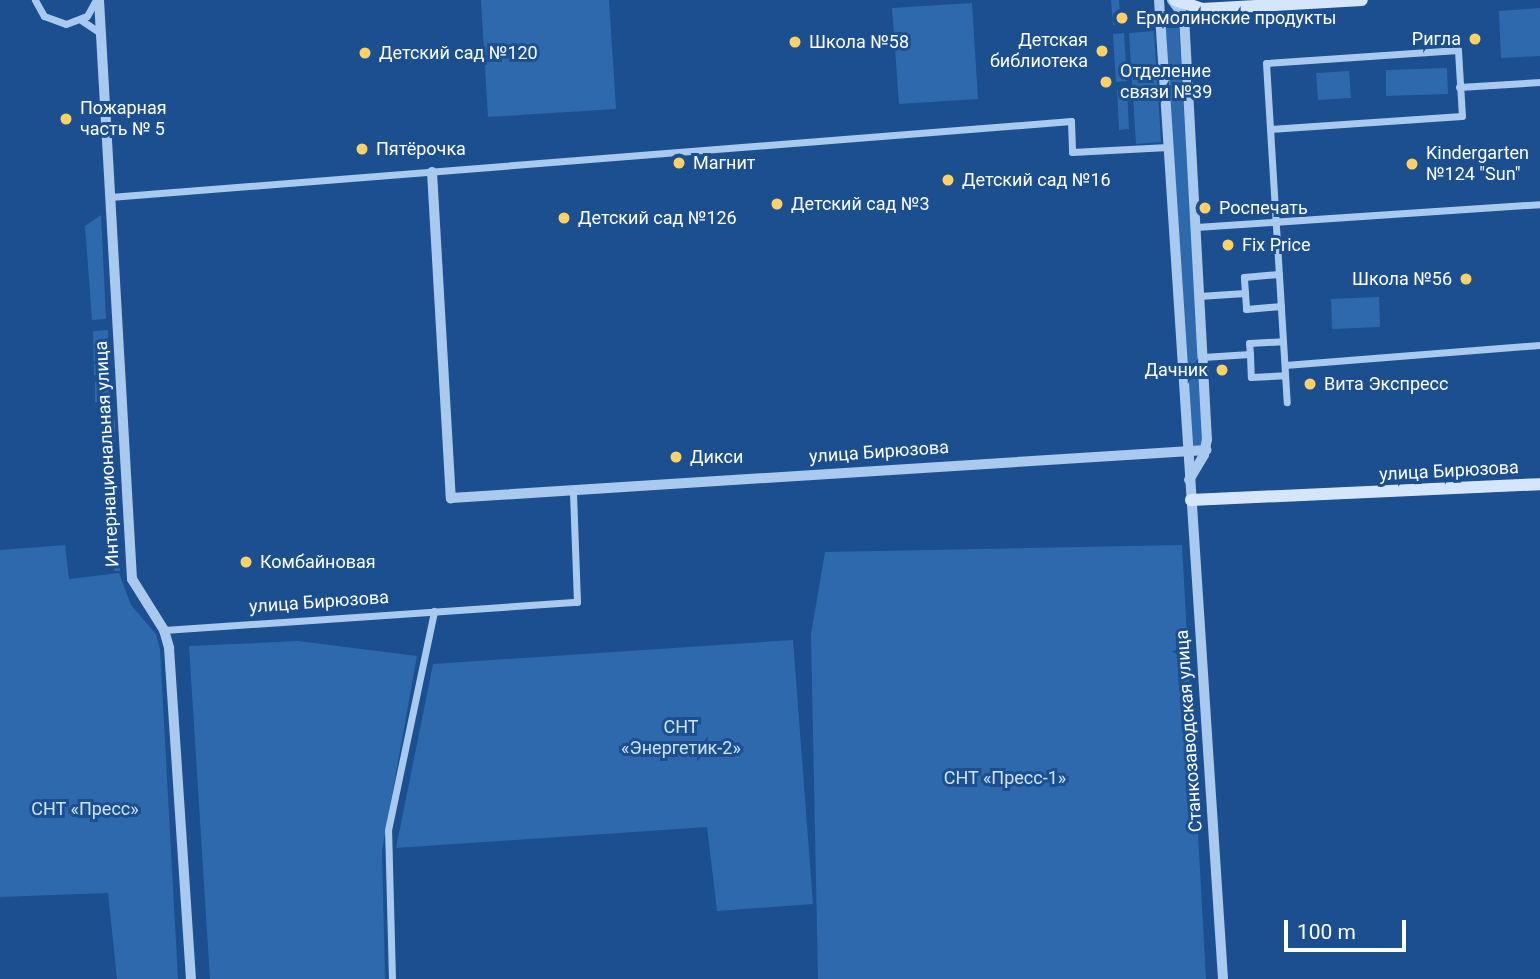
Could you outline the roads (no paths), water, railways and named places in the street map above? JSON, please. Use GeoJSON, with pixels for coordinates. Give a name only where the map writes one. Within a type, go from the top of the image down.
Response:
{"type":"FeatureCollection","features":[{"type":"Feature","properties":{"kind":"main road"},"geometry":{"type":"LineString","coordinates":[[1176,1],[1202,9],[1362,0]]}},
{"type":"Feature","properties":{"kind":"main road","name":"улица Бирюзова"},"geometry":{"type":"LineString","coordinates":[[1191,500],[1540,484]]}},
{"type":"Feature","properties":{"kind":"street"},"geometry":{"type":"LineString","coordinates":[[35,0],[50,19],[66,24],[81,20],[98,0]]}},
{"type":"Feature","properties":{"kind":"street","name":"Интернациональная улица"},"geometry":{"type":"LineString","coordinates":[[98,0],[132,579],[164,630],[169,648],[191,979]]}},
{"type":"Feature","properties":{"kind":"street","name":"Станкозаводская улица"},"geometry":{"type":"LineString","coordinates":[[1159,0],[1223,979]]}},
{"type":"Feature","properties":{"kind":"street"},"geometry":{"type":"LineString","coordinates":[[1160,14],[1167,1],[1176,1],[1185,28],[1206,450],[1189,480]]}},
{"type":"Feature","properties":{"kind":"street"},"geometry":{"type":"LineString","coordinates":[[1185,28],[1190,15],[1202,9]]}},
{"type":"Feature","properties":{"kind":"street"},"geometry":{"type":"LineString","coordinates":[[81,20],[101,34]]}},
{"type":"Feature","properties":{"kind":"street"},"geometry":{"type":"LineString","coordinates":[[1270,129],[1462,116],[1458,50],[1266,62],[1270,129],[1277,220],[1287,402]]}},
{"type":"Feature","properties":{"kind":"street"},"geometry":{"type":"LineString","coordinates":[[1459,87],[1540,82]]}},
{"type":"Feature","properties":{"kind":"street"},"geometry":{"type":"LineString","coordinates":[[110,197],[1071,121],[1072,152],[1168,147]]}},
{"type":"Feature","properties":{"kind":"street","name":"улица Бирюзова"},"geometry":{"type":"LineString","coordinates":[[432,172],[451,498],[573,492],[1187,449],[1198,454],[1206,450]]}},
{"type":"Feature","properties":{"kind":"street"},"geometry":{"type":"LineString","coordinates":[[1196,227],[1540,204]]}},
{"type":"Feature","properties":{"kind":"street"},"geometry":{"type":"LineString","coordinates":[[1279,274],[1244,277],[1246,309],[1281,306]]}},
{"type":"Feature","properties":{"kind":"street"},"geometry":{"type":"LineString","coordinates":[[1199,296],[1245,293]]}},
{"type":"Feature","properties":{"kind":"street"},"geometry":{"type":"LineString","coordinates":[[1283,341],[1249,343],[1251,377],[1285,375]]}},
{"type":"Feature","properties":{"kind":"street"},"geometry":{"type":"LineString","coordinates":[[1284,365],[1540,345]]}},
{"type":"Feature","properties":{"kind":"street"},"geometry":{"type":"LineString","coordinates":[[1203,357],[1250,354]]}},
{"type":"Feature","properties":{"kind":"street","name":"улица Бирюзова"},"geometry":{"type":"LineString","coordinates":[[164,630],[577,602],[573,492]]}},
{"type":"Feature","properties":{"kind":"street"},"geometry":{"type":"LineString","coordinates":[[392,979],[388,830],[434,611]]}},
{"type":"Feature","properties":{"kind":"place","name":"Ермолинские продукты"},"geometry":{"type":"Point","coordinates":[1122,18]}},
{"type":"Feature","properties":{"kind":"place","name":"Ригла"},"geometry":{"type":"Point","coordinates":[1475,39]}},
{"type":"Feature","properties":{"kind":"place","name":"Школа №58"},"geometry":{"type":"Point","coordinates":[795,42]}},
{"type":"Feature","properties":{"kind":"place","name":"Детская библиотека"},"geometry":{"type":"Point","coordinates":[1102,51]}},
{"type":"Feature","properties":{"kind":"place","name":"Детский сад №120"},"geometry":{"type":"Point","coordinates":[365,53]}},
{"type":"Feature","properties":{"kind":"place","name":"Отделение связи №39"},"geometry":{"type":"Point","coordinates":[1106,82]}},
{"type":"Feature","properties":{"kind":"place","name":"Пожарная часть № 5"},"geometry":{"type":"Point","coordinates":[66,119]}},
{"type":"Feature","properties":{"kind":"place","name":"Пятёрочка"},"geometry":{"type":"Point","coordinates":[362,149]}},
{"type":"Feature","properties":{"kind":"place","name":"Магнит"},"geometry":{"type":"Point","coordinates":[679,163]}},
{"type":"Feature","properties":{"kind":"place","name":"Kindergarten №124 \"Sun\""},"geometry":{"type":"Point","coordinates":[1412,164]}},
{"type":"Feature","properties":{"kind":"place","name":"Детский сад №16"},"geometry":{"type":"Point","coordinates":[948,180]}},
{"type":"Feature","properties":{"kind":"place","name":"Детский сад №3"},"geometry":{"type":"Point","coordinates":[777,204]}},
{"type":"Feature","properties":{"kind":"place","name":"Роспечать"},"geometry":{"type":"Point","coordinates":[1205,208]}},
{"type":"Feature","properties":{"kind":"place","name":"Детский сад №126"},"geometry":{"type":"Point","coordinates":[564,218]}},
{"type":"Feature","properties":{"kind":"place","name":"Fix Price"},"geometry":{"type":"Point","coordinates":[1228,245]}},
{"type":"Feature","properties":{"kind":"place","name":"Школа №56"},"geometry":{"type":"Point","coordinates":[1466,279]}},
{"type":"Feature","properties":{"kind":"place","name":"Дачник"},"geometry":{"type":"Point","coordinates":[1222,370]}},
{"type":"Feature","properties":{"kind":"place","name":"Вита Экспресс"},"geometry":{"type":"Point","coordinates":[1310,384]}},
{"type":"Feature","properties":{"kind":"place","name":"Дикси"},"geometry":{"type":"Point","coordinates":[676,457]}},
{"type":"Feature","properties":{"kind":"place","name":"Комбайновая"},"geometry":{"type":"Point","coordinates":[246,562]}},
{"type":"Feature","properties":{"kind":"park label","name":"СНТ «Энергетик-2»"},"geometry":{"type":"Point","coordinates":[681,738]}},
{"type":"Feature","properties":{"kind":"park label","name":"СНТ «Пресс-1»"},"geometry":{"type":"Point","coordinates":[1005,778]}},
{"type":"Feature","properties":{"kind":"park label","name":"СНТ «Пресс»"},"geometry":{"type":"Point","coordinates":[85,809]}}]}
